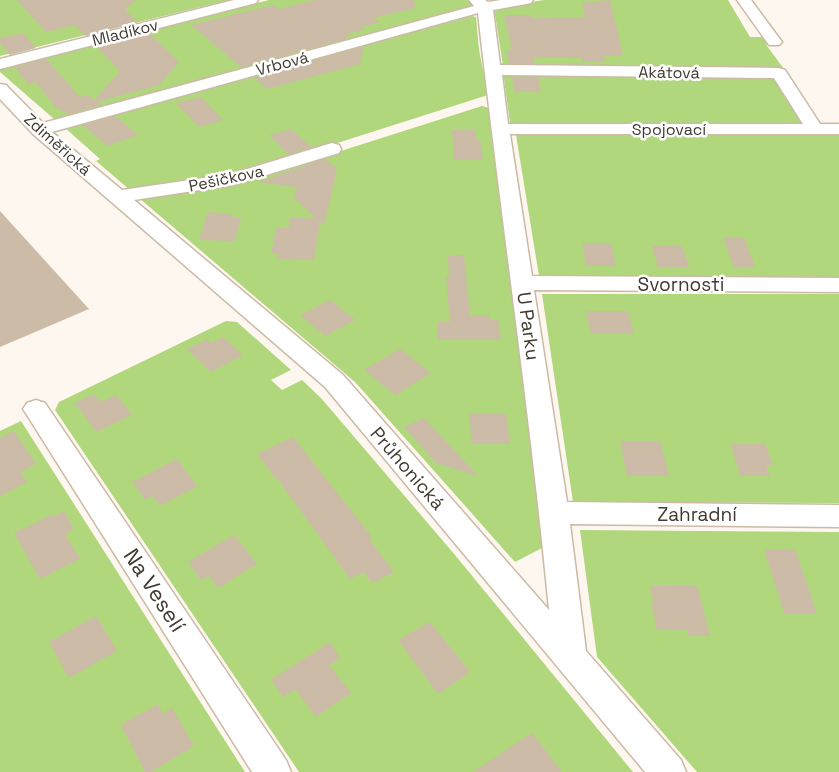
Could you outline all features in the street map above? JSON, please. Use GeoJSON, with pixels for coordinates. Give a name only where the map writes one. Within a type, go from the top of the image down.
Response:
{"type":"FeatureCollection","features":[{"type":"Feature","properties":{"kind":"street","name":"Mladíkov"},"geometry":{"type":"LineString","coordinates":[[0,64],[251,0]]}},
{"type":"Feature","properties":{"kind":"street","name":"Vrbová"},"geometry":{"type":"LineString","coordinates":[[39,130],[480,3],[526,0]]}},
{"type":"Feature","properties":{"kind":"street"},"geometry":{"type":"LineString","coordinates":[[744,0],[774,42]]}},
{"type":"Feature","properties":{"kind":"street","name":"U Parku"},"geometry":{"type":"LineString","coordinates":[[480,3],[492,70],[523,282],[554,513],[570,656]]}},
{"type":"Feature","properties":{"kind":"street","name":"Akátová"},"geometry":{"type":"LineString","coordinates":[[492,70],[778,73],[814,129]]}},
{"type":"Feature","properties":{"kind":"street","name":"Zdiměřická"},"geometry":{"type":"LineString","coordinates":[[0,89],[39,130],[117,197]]}},
{"type":"Feature","properties":{"kind":"street","name":"Spojovací"},"geometry":{"type":"LineString","coordinates":[[500,129],[839,129]]}},
{"type":"Feature","properties":{"kind":"street","name":"Pešičkova"},"geometry":{"type":"LineString","coordinates":[[117,197],[233,179],[332,148]]}},
{"type":"Feature","properties":{"kind":"street","name":"Průhonická"},"geometry":{"type":"LineString","coordinates":[[117,197],[334,381],[668,772]]}},
{"type":"Feature","properties":{"kind":"street","name":"Svornosti"},"geometry":{"type":"LineString","coordinates":[[523,282],[839,285]]}},
{"type":"Feature","properties":{"kind":"street","name":"Na Veselí"},"geometry":{"type":"LineString","coordinates":[[36,408],[273,772]]}},
{"type":"Feature","properties":{"kind":"street","name":"Zahradní"},"geometry":{"type":"LineString","coordinates":[[554,513],[839,516]]}},
{"type":"Feature","properties":{"kind":"green space"},"geometry":{"type":"Polygon","coordinates":[[[0,0],[229,0],[0,56],[0,0]]]}},
{"type":"Feature","properties":{"kind":"green space"},"geometry":{"type":"Polygon","coordinates":[[[269,0],[467,0],[475,6],[54,119],[0,72],[0,67],[269,0]]]}},
{"type":"Feature","properties":{"kind":"green space"},"geometry":{"type":"Polygon","coordinates":[[[544,0],[728,0],[750,37],[764,37],[767,46],[784,69],[503,66],[494,8],[544,0]]]}},
{"type":"Feature","properties":{"kind":"green space"},"geometry":{"type":"Polygon","coordinates":[[[472,16],[476,17],[479,50],[488,95],[243,173],[130,190],[96,161],[100,159],[64,127],[472,16]]]}},
{"type":"Feature","properties":{"kind":"green space"},"geometry":{"type":"Polygon","coordinates":[[[503,72],[774,77],[802,124],[510,123],[503,72]]]}},
{"type":"Feature","properties":{"kind":"green space"},"geometry":{"type":"Polygon","coordinates":[[[482,106],[489,108],[512,277],[544,547],[515,562],[355,382],[139,198],[247,181],[482,106]]]}},
{"type":"Feature","properties":{"kind":"green space"},"geometry":{"type":"Polygon","coordinates":[[[516,135],[839,135],[839,277],[539,276],[516,135]]]}},
{"type":"Feature","properties":{"kind":"green space"},"geometry":{"type":"Polygon","coordinates":[[[542,294],[839,294],[839,503],[573,502],[542,294]]]}},
{"type":"Feature","properties":{"kind":"green space"},"geometry":{"type":"Polygon","coordinates":[[[226,321],[237,322],[291,370],[271,380],[282,390],[302,380],[321,398],[455,555],[633,772],[299,772],[55,410],[59,402],[226,321]]]}},
{"type":"Feature","properties":{"kind":"green space"},"geometry":{"type":"Polygon","coordinates":[[[21,421],[245,772],[0,772],[0,431],[21,421]]]}},
{"type":"Feature","properties":{"kind":"green space"},"geometry":{"type":"Polygon","coordinates":[[[580,530],[839,532],[839,772],[697,772],[597,657],[580,530]]]}},
{"type":"Feature","properties":{"kind":"building"},"geometry":{"type":"Polygon","coordinates":[[[17,0],[135,0],[125,10],[138,22],[86,36],[75,25],[46,32],[17,0]]]}},
{"type":"Feature","properties":{"kind":"building"},"geometry":{"type":"Polygon","coordinates":[[[314,0],[414,0],[415,8],[373,18],[380,22],[361,27],[365,29],[345,35],[349,38],[241,67],[191,25],[274,5],[279,9],[314,0]]]}},
{"type":"Feature","properties":{"kind":"building"},"geometry":{"type":"Polygon","coordinates":[[[610,0],[623,56],[604,55],[605,62],[583,62],[582,58],[533,57],[535,64],[509,63],[507,50],[512,50],[504,15],[531,15],[532,18],[585,17],[582,3],[610,0]]]}},
{"type":"Feature","properties":{"kind":"building"},"geometry":{"type":"Polygon","coordinates":[[[23,33],[36,48],[10,55],[0,43],[0,38],[23,33]]]}},
{"type":"Feature","properties":{"kind":"building"},"geometry":{"type":"Polygon","coordinates":[[[149,33],[179,62],[159,85],[97,102],[101,105],[69,114],[56,108],[36,82],[28,84],[15,67],[46,59],[80,97],[88,95],[94,100],[120,71],[96,46],[149,33]]]}},
{"type":"Feature","properties":{"kind":"building"},"geometry":{"type":"Polygon","coordinates":[[[362,47],[360,64],[267,89],[254,78],[362,47]]]}},
{"type":"Feature","properties":{"kind":"building"},"geometry":{"type":"Polygon","coordinates":[[[512,77],[538,77],[541,92],[514,92],[512,77]]]}},
{"type":"Feature","properties":{"kind":"building"},"geometry":{"type":"Polygon","coordinates":[[[201,97],[223,120],[199,127],[176,103],[201,97]]]}},
{"type":"Feature","properties":{"kind":"building"},"geometry":{"type":"Polygon","coordinates":[[[115,116],[138,135],[107,146],[83,125],[115,116]]]}},
{"type":"Feature","properties":{"kind":"building"},"geometry":{"type":"Polygon","coordinates":[[[291,129],[312,147],[288,154],[269,135],[291,129]]]}},
{"type":"Feature","properties":{"kind":"building"},"geometry":{"type":"Polygon","coordinates":[[[452,130],[475,130],[476,140],[480,140],[483,160],[454,160],[452,130]]]}},
{"type":"Feature","properties":{"kind":"building"},"geometry":{"type":"Polygon","coordinates":[[[325,159],[337,169],[324,226],[320,222],[314,260],[277,259],[278,254],[271,254],[276,228],[289,228],[290,218],[316,218],[294,198],[296,187],[258,182],[325,159]]]}},
{"type":"Feature","properties":{"kind":"building"},"geometry":{"type":"Polygon","coordinates":[[[0,211],[89,309],[0,347],[0,211]]]}},
{"type":"Feature","properties":{"kind":"building"},"geometry":{"type":"Polygon","coordinates":[[[208,212],[232,214],[230,218],[241,218],[235,241],[199,240],[208,212]]]}},
{"type":"Feature","properties":{"kind":"building"},"geometry":{"type":"Polygon","coordinates":[[[723,238],[744,238],[755,267],[734,267],[723,238]]]}},
{"type":"Feature","properties":{"kind":"building"},"geometry":{"type":"Polygon","coordinates":[[[582,243],[611,243],[616,266],[586,266],[582,243]]]}},
{"type":"Feature","properties":{"kind":"building"},"geometry":{"type":"Polygon","coordinates":[[[652,246],[682,246],[689,267],[658,267],[652,246]]]}},
{"type":"Feature","properties":{"kind":"building"},"geometry":{"type":"Polygon","coordinates":[[[464,255],[470,315],[489,315],[489,320],[498,320],[501,340],[438,340],[438,322],[450,322],[446,277],[449,277],[448,256],[464,255]]]}},
{"type":"Feature","properties":{"kind":"building"},"geometry":{"type":"Polygon","coordinates":[[[330,300],[355,320],[325,336],[300,315],[330,300]]]}},
{"type":"Feature","properties":{"kind":"building"},"geometry":{"type":"Polygon","coordinates":[[[586,311],[628,311],[634,334],[591,334],[586,311]]]}},
{"type":"Feature","properties":{"kind":"building"},"geometry":{"type":"Polygon","coordinates":[[[223,337],[243,355],[211,372],[187,349],[207,339],[211,343],[223,337]]]}},
{"type":"Feature","properties":{"kind":"building"},"geometry":{"type":"Polygon","coordinates":[[[400,349],[431,373],[395,395],[364,370],[400,349]]]}},
{"type":"Feature","properties":{"kind":"building"},"geometry":{"type":"Polygon","coordinates":[[[94,394],[100,402],[116,395],[132,415],[96,432],[75,403],[94,394]]]}},
{"type":"Feature","properties":{"kind":"building"},"geometry":{"type":"Polygon","coordinates":[[[469,414],[506,414],[510,444],[472,444],[469,414]]]}},
{"type":"Feature","properties":{"kind":"building"},"geometry":{"type":"Polygon","coordinates":[[[424,418],[478,476],[436,463],[404,427],[424,418]]]}},
{"type":"Feature","properties":{"kind":"building"},"geometry":{"type":"Polygon","coordinates":[[[14,431],[36,464],[20,472],[27,482],[0,496],[0,438],[14,431]]]}},
{"type":"Feature","properties":{"kind":"building"},"geometry":{"type":"Polygon","coordinates":[[[293,437],[372,537],[369,539],[394,572],[372,583],[364,572],[350,579],[277,478],[257,454],[293,437]]]}},
{"type":"Feature","properties":{"kind":"building"},"geometry":{"type":"Polygon","coordinates":[[[620,441],[660,441],[669,476],[627,476],[620,441]]]}},
{"type":"Feature","properties":{"kind":"building"},"geometry":{"type":"Polygon","coordinates":[[[731,444],[765,444],[773,465],[766,465],[770,476],[740,476],[731,444]]]}},
{"type":"Feature","properties":{"kind":"building"},"geometry":{"type":"Polygon","coordinates":[[[177,459],[197,486],[160,506],[152,496],[145,500],[132,482],[177,459]]]}},
{"type":"Feature","properties":{"kind":"building"},"geometry":{"type":"Polygon","coordinates":[[[64,511],[74,529],[65,534],[80,559],[40,579],[14,533],[53,514],[54,516],[64,511]]]}},
{"type":"Feature","properties":{"kind":"building"},"geometry":{"type":"Polygon","coordinates":[[[234,535],[257,564],[218,588],[209,576],[201,580],[188,562],[234,535]]]}},
{"type":"Feature","properties":{"kind":"building"},"geometry":{"type":"Polygon","coordinates":[[[764,549],[795,549],[817,614],[784,613],[764,549]]]}},
{"type":"Feature","properties":{"kind":"building"},"geometry":{"type":"Polygon","coordinates":[[[697,585],[710,636],[689,636],[687,630],[657,630],[651,602],[654,602],[650,586],[697,585]]]}},
{"type":"Feature","properties":{"kind":"building"},"geometry":{"type":"Polygon","coordinates":[[[96,616],[117,651],[69,678],[49,642],[96,616]]]}},
{"type":"Feature","properties":{"kind":"building"},"geometry":{"type":"Polygon","coordinates":[[[430,622],[470,672],[438,694],[398,640],[430,622]]]}},
{"type":"Feature","properties":{"kind":"building"},"geometry":{"type":"Polygon","coordinates":[[[330,642],[340,658],[329,665],[351,693],[316,717],[295,689],[283,697],[271,680],[330,642]]]}},
{"type":"Feature","properties":{"kind":"building"},"geometry":{"type":"Polygon","coordinates":[[[158,704],[163,714],[172,708],[194,746],[151,772],[145,772],[121,725],[158,704]]]}},
{"type":"Feature","properties":{"kind":"building"},"geometry":{"type":"Polygon","coordinates":[[[532,733],[562,772],[473,772],[532,733]]]}}]}
